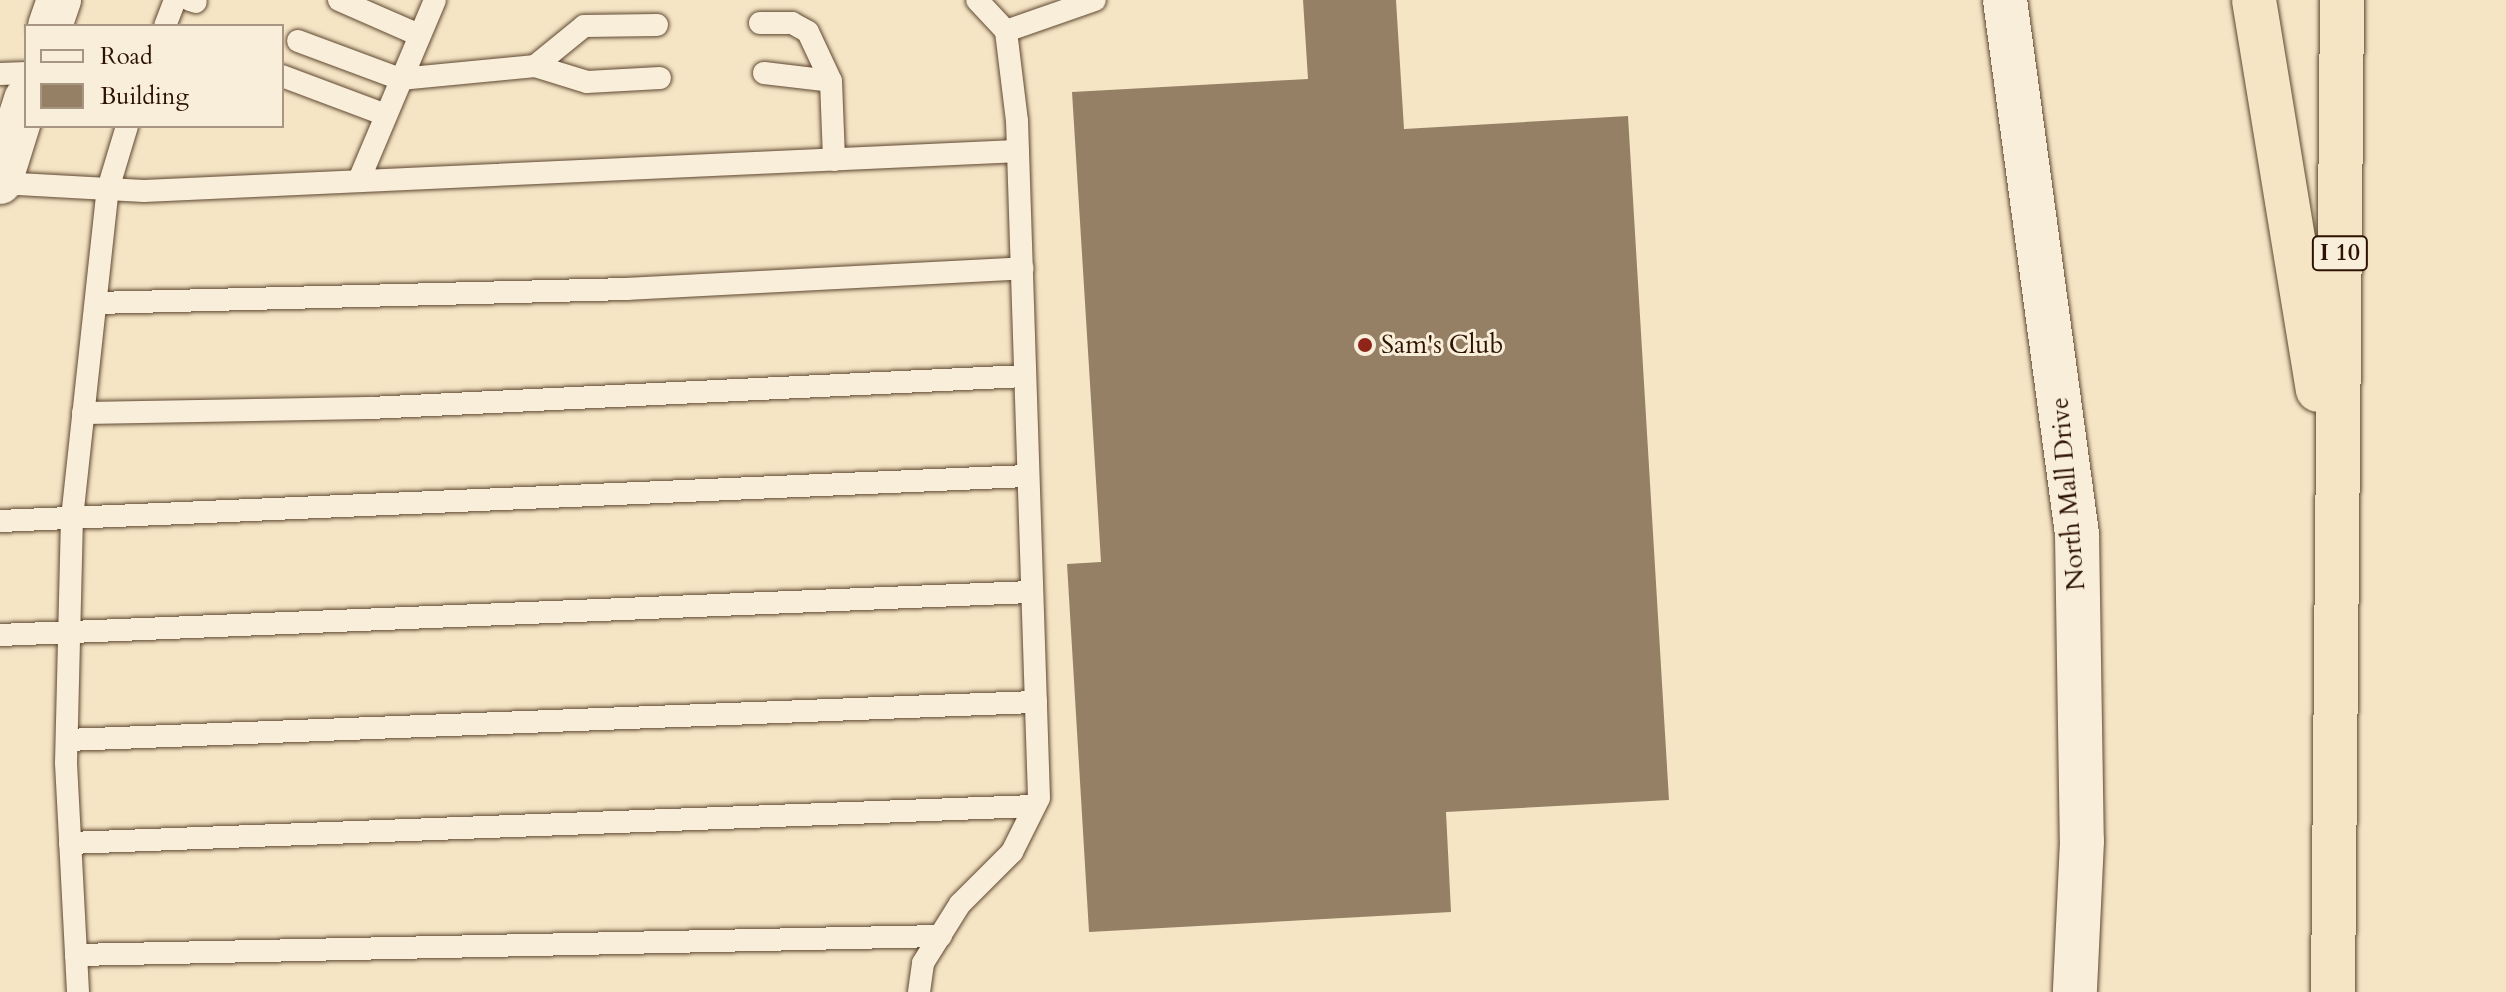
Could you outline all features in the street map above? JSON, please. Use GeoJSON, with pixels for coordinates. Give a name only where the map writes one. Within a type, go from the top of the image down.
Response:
{"type":"FeatureCollection","features":[{"type":"Feature","properties":{"kind":"highway"},"geometry":{"type":"LineString","coordinates":[[2254,0],[2337,507]]}},
{"type":"Feature","properties":{"kind":"highway","name":"I 10"},"geometry":{"type":"LineString","coordinates":[[2333,992],[2342,0]]}},
{"type":"Feature","properties":{"kind":"street"},"geometry":{"type":"LineString","coordinates":[[51,24],[59,0]]}},
{"type":"Feature","properties":{"kind":"street","name":"North Mall Drive"},"geometry":{"type":"LineString","coordinates":[[2005,0],[2077,534],[2082,841],[2075,992]]}},
{"type":"Feature","properties":{"kind":"street"},"geometry":{"type":"LineString","coordinates":[[0,183],[24,105]]}},
{"type":"Feature","properties":{"kind":"lane"},"geometry":{"type":"LineString","coordinates":[[339,0],[419,35]]}},
{"type":"Feature","properties":{"kind":"lane"},"geometry":{"type":"LineString","coordinates":[[359,180],[435,0]]}},
{"type":"Feature","properties":{"kind":"lane"},"geometry":{"type":"LineString","coordinates":[[919,992],[923,963],[960,904],[1012,852],[1034,806],[1036,702],[1018,151],[1006,31],[977,0]]}},
{"type":"Feature","properties":{"kind":"lane"},"geometry":{"type":"LineString","coordinates":[[1006,31],[1095,0]]}},
{"type":"Feature","properties":{"kind":"lane"},"geometry":{"type":"LineString","coordinates":[[167,24],[187,1]]}},
{"type":"Feature","properties":{"kind":"lane"},"geometry":{"type":"LineString","coordinates":[[760,23],[792,23],[808,32],[831,81],[834,160]]}},
{"type":"Feature","properties":{"kind":"lane"},"geometry":{"type":"LineString","coordinates":[[535,66],[584,26],[657,25]]}},
{"type":"Feature","properties":{"kind":"lane"},"geometry":{"type":"LineString","coordinates":[[298,41],[400,79],[535,66],[587,82],[660,78]]}},
{"type":"Feature","properties":{"kind":"lane"},"geometry":{"type":"LineString","coordinates":[[0,74],[24,73]]}},
{"type":"Feature","properties":{"kind":"lane"},"geometry":{"type":"LineString","coordinates":[[764,73],[831,81]]}},
{"type":"Feature","properties":{"kind":"lane"},"geometry":{"type":"LineString","coordinates":[[284,77],[386,115]]}},
{"type":"Feature","properties":{"kind":"lane"},"geometry":{"type":"LineString","coordinates":[[78,992],[67,740],[72,518],[108,189],[126,128]]}},
{"type":"Feature","properties":{"kind":"lane"},"geometry":{"type":"LineString","coordinates":[[0,183],[108,189],[1018,151]]}},
{"type":"Feature","properties":{"kind":"lane"},"geometry":{"type":"LineString","coordinates":[[96,303],[627,289],[1022,268]]}},
{"type":"Feature","properties":{"kind":"lane"},"geometry":{"type":"LineString","coordinates":[[83,413],[370,408],[1025,376]]}},
{"type":"Feature","properties":{"kind":"lane"},"geometry":{"type":"LineString","coordinates":[[0,521],[1028,476]]}},
{"type":"Feature","properties":{"kind":"lane"},"geometry":{"type":"LineString","coordinates":[[0,635],[1032,592]]}},
{"type":"Feature","properties":{"kind":"lane"},"geometry":{"type":"LineString","coordinates":[[67,740],[1036,702]]}},
{"type":"Feature","properties":{"kind":"lane"},"geometry":{"type":"LineString","coordinates":[[70,843],[1034,806]]}},
{"type":"Feature","properties":{"kind":"lane"},"geometry":{"type":"LineString","coordinates":[[76,955],[941,936]]}},
{"type":"Feature","properties":{"kind":"lane"},"geometry":{"type":"LineString","coordinates":[[2049,992],[2075,992]]}},
{"type":"Feature","properties":{"kind":"building","name":"Sam's Club"},"geometry":{"type":"Polygon","coordinates":[[[1303,0],[1396,0],[1404,129],[1628,116],[1669,800],[1446,812],[1451,912],[1089,932],[1067,564],[1101,562],[1072,92],[1308,79],[1303,0]]]}},
{"type":"Feature","properties":{"kind":"place","name":"Sam's Club"},"geometry":{"type":"Point","coordinates":[1365,345]}}]}
